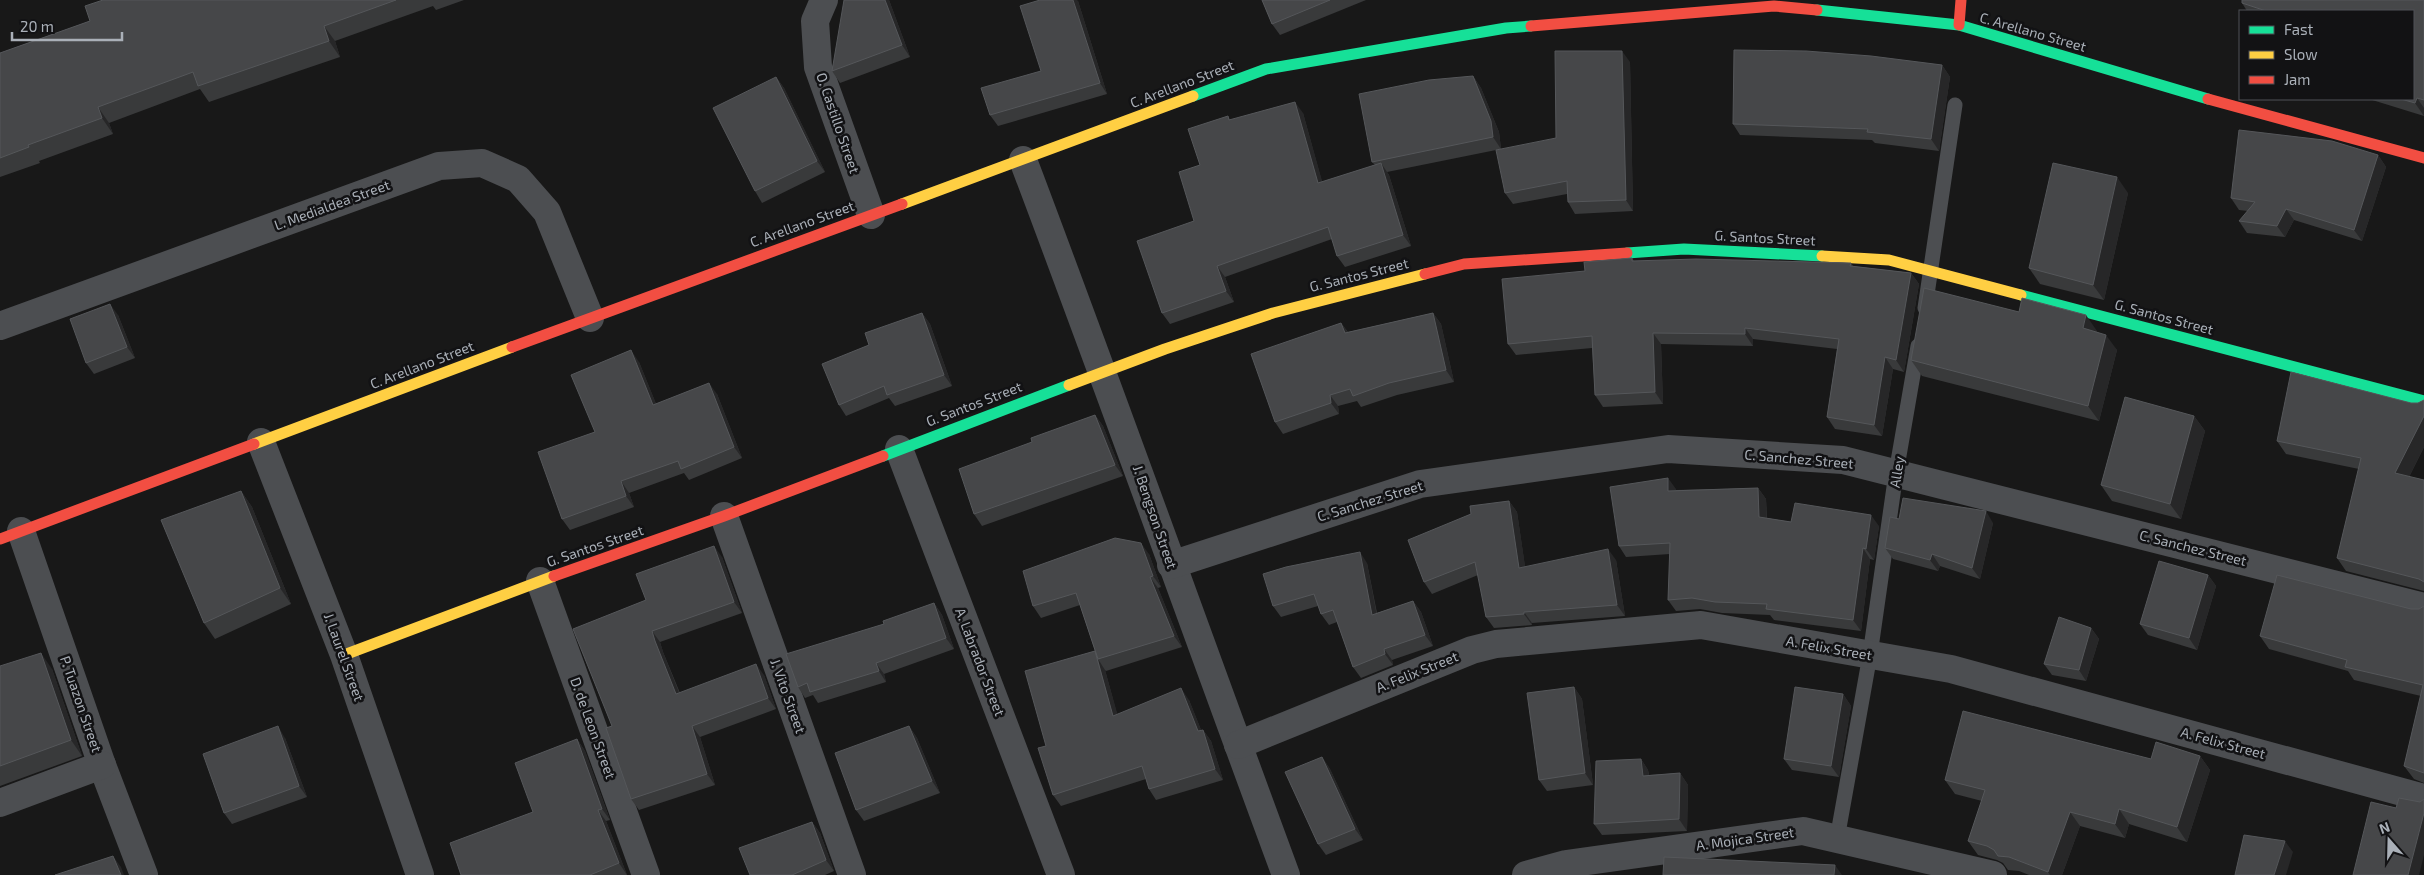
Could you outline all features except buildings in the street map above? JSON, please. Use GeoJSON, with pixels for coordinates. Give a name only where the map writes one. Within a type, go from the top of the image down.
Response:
{"type":"FeatureCollection","features":[{"type":"Feature","properties":{"kind":"street","name":"O. Castillo Street"},"geometry":{"type":"LineString","coordinates":[[824,0],[815,21],[818,67],[871,215]]}},
{"type":"Feature","properties":{"kind":"street"},"geometry":{"type":"LineString","coordinates":[[1958,25],[1961,0]]}},
{"type":"Feature","properties":{"kind":"street","name":"C. Arellano Street"},"geometry":{"type":"LineString","coordinates":[[11,535],[590,318],[1266,69],[1506,28],[1774,6],[1958,25],[2267,116],[2424,158]]}},
{"type":"Feature","properties":{"kind":"street","name":"J. Bengson Street"},"geometry":{"type":"LineString","coordinates":[[1023,160],[1103,371],[1171,565],[1286,875]]}},
{"type":"Feature","properties":{"kind":"street","name":"L. Medialdea Street"},"geometry":{"type":"LineString","coordinates":[[0,326],[439,166],[482,163],[518,179],[546,212],[590,318]]}},
{"type":"Feature","properties":{"kind":"street","name":"G. Santos Street"},"geometry":{"type":"LineString","coordinates":[[344,655],[540,581],[724,516],[1103,371],[1272,313],[1464,264],[1684,249],[1889,260],[2424,401]]}},
{"type":"Feature","properties":{"kind":"street","name":"J. Laurel Street"},"geometry":{"type":"LineString","coordinates":[[261,442],[344,655],[420,875]]}},
{"type":"Feature","properties":{"kind":"street","name":"A. Labrador Street"},"geometry":{"type":"LineString","coordinates":[[899,449],[1061,875]]}},
{"type":"Feature","properties":{"kind":"street","name":"C. Sanchez Street"},"geometry":{"type":"LineString","coordinates":[[1171,565],[1420,484],[1668,449],[1843,460],[2424,607]]}},
{"type":"Feature","properties":{"kind":"street","name":"J. Vito Street"},"geometry":{"type":"LineString","coordinates":[[724,516],[852,875]]}},
{"type":"Feature","properties":{"kind":"street","name":"P. Tuazon Street"},"geometry":{"type":"LineString","coordinates":[[11,535],[144,875]]}},
{"type":"Feature","properties":{"kind":"street","name":"D. de Leon Street"},"geometry":{"type":"LineString","coordinates":[[540,581],[646,875]]}},
{"type":"Feature","properties":{"kind":"street","name":"A. Felix Street"},"geometry":{"type":"LineString","coordinates":[[1238,744],[1472,650],[1496,644],[1701,625],[1951,669],[2424,798]]}},
{"type":"Feature","properties":{"kind":"street"},"geometry":{"type":"LineString","coordinates":[[0,803],[102,765]]}},
{"type":"Feature","properties":{"kind":"street","name":"A. Mojica Street"},"geometry":{"type":"LineString","coordinates":[[1526,875],[1566,864],[1803,831],[1993,875]]}},
{"type":"Feature","properties":{"kind":"lane","name":"Alley"},"geometry":{"type":"LineString","coordinates":[[1837,839],[1870,655],[1896,472],[1931,272],[1955,104]]}},
{"type":"Feature","properties":{"kind":"traffic: fast"},"geometry":{"type":"LineString","coordinates":[[1817,10],[1959,25],[2208,99]]}},
{"type":"Feature","properties":{"kind":"traffic: fast"},"geometry":{"type":"LineString","coordinates":[[1193,96],[1266,69],[1506,28],[1531,26]]}},
{"type":"Feature","properties":{"kind":"traffic: fast"},"geometry":{"type":"LineString","coordinates":[[1627,253],[1684,249],[1822,256]]}},
{"type":"Feature","properties":{"kind":"traffic: fast"},"geometry":{"type":"LineString","coordinates":[[2021,295],[2424,401]]}},
{"type":"Feature","properties":{"kind":"traffic: fast"},"geometry":{"type":"LineString","coordinates":[[883,456],[1069,385]]}},
{"type":"Feature","properties":{"kind":"traffic: slow"},"geometry":{"type":"LineString","coordinates":[[902,204],[1193,96]]}},
{"type":"Feature","properties":{"kind":"traffic: slow"},"geometry":{"type":"LineString","coordinates":[[1822,256],[1889,260],[2021,295]]}},
{"type":"Feature","properties":{"kind":"traffic: slow"},"geometry":{"type":"LineString","coordinates":[[1069,385],[1165,349],[1273,313],[1425,274]]}},
{"type":"Feature","properties":{"kind":"traffic: slow"},"geometry":{"type":"LineString","coordinates":[[254,444],[512,347]]}},
{"type":"Feature","properties":{"kind":"traffic: slow"},"geometry":{"type":"LineString","coordinates":[[344,655],[554,576]]}},
{"type":"Feature","properties":{"kind":"traffic: jam"},"geometry":{"type":"LineString","coordinates":[[1959,25],[1961,0]]}},
{"type":"Feature","properties":{"kind":"traffic: jam"},"geometry":{"type":"LineString","coordinates":[[1531,26],[1774,6],[1817,10]]}},
{"type":"Feature","properties":{"kind":"traffic: jam"},"geometry":{"type":"LineString","coordinates":[[2208,99],[2424,158]]}},
{"type":"Feature","properties":{"kind":"traffic: jam"},"geometry":{"type":"LineString","coordinates":[[512,347],[902,204]]}},
{"type":"Feature","properties":{"kind":"traffic: jam"},"geometry":{"type":"LineString","coordinates":[[1425,274],[1464,264],[1627,253]]}},
{"type":"Feature","properties":{"kind":"traffic: jam"},"geometry":{"type":"LineString","coordinates":[[0,539],[254,444]]}},
{"type":"Feature","properties":{"kind":"traffic: jam"},"geometry":{"type":"LineString","coordinates":[[554,576],[724,516],[883,456]]}}]}
